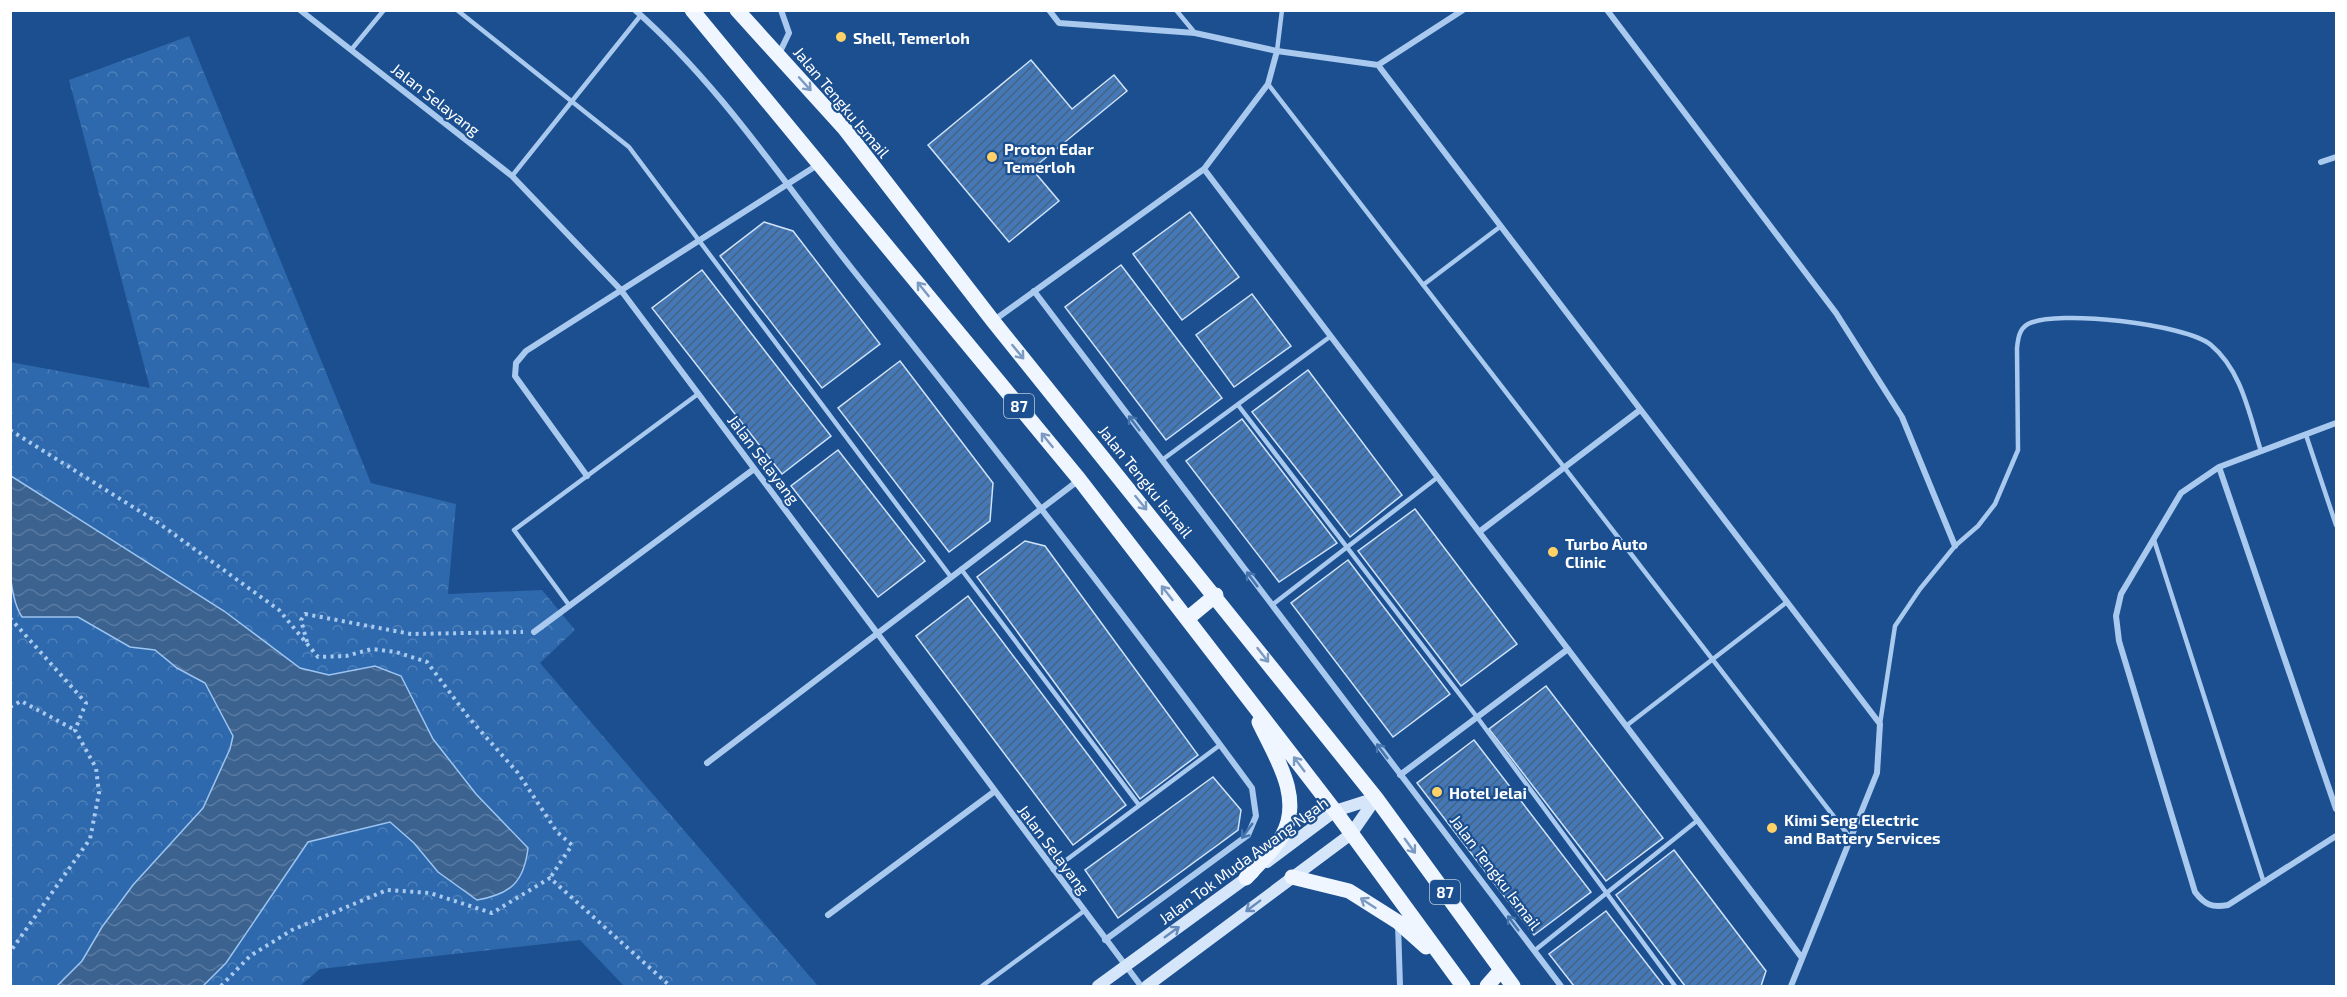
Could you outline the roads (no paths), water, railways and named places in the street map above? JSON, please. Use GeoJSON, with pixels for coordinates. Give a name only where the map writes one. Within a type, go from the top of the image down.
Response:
{"type":"FeatureCollection","features":[{"type":"Feature","properties":{"kind":"main road","name":"87"},"geometry":{"type":"LineString","coordinates":[[692,10],[1079,479],[1335,811],[1463,987]]}},
{"type":"Feature","properties":{"kind":"main road","name":"Jalan Tengku Ismail"},"geometry":{"type":"LineString","coordinates":[[737,10],[844,128],[993,321],[1216,595],[1376,798],[1514,987]]}},
{"type":"Feature","properties":{"kind":"main road"},"geometry":{"type":"LineString","coordinates":[[1187,619],[1216,595]]}},
{"type":"Feature","properties":{"kind":"main road"},"geometry":{"type":"LineString","coordinates":[[1243,690],[1286,778],[1290,816],[1282,836],[1246,878]]}},
{"type":"Feature","properties":{"kind":"main road"},"geometry":{"type":"LineString","coordinates":[[1147,987],[1351,834],[1376,798]]}},
{"type":"Feature","properties":{"kind":"main road","name":"Jalan Tok Muda Awang Ngah"},"geometry":{"type":"LineString","coordinates":[[1098,987],[1335,811],[1376,798]]}},
{"type":"Feature","properties":{"kind":"main road"},"geometry":{"type":"LineString","coordinates":[[1292,877],[1349,891],[1398,922],[1447,965]]}},
{"type":"Feature","properties":{"kind":"main road"},"geometry":{"type":"LineString","coordinates":[[1487,987],[1488,982],[1501,970]]}},
{"type":"Feature","properties":{"kind":"street","name":"Jalan Selayang"},"geometry":{"type":"LineString","coordinates":[[300,10],[512,176],[620,289],[1141,987]]}},
{"type":"Feature","properties":{"kind":"street"},"geometry":{"type":"LineString","coordinates":[[778,54],[789,33],[781,10]]}},
{"type":"Feature","properties":{"kind":"street"},"geometry":{"type":"LineString","coordinates":[[1049,10],[1059,23],[1196,33],[1277,51],[1378,65],[1463,10]]}},
{"type":"Feature","properties":{"kind":"street"},"geometry":{"type":"LineString","coordinates":[[1607,10],[1836,313],[1902,417],[1955,546]]}},
{"type":"Feature","properties":{"kind":"street"},"geometry":{"type":"LineString","coordinates":[[638,13],[707,81],[786,185],[1043,507],[1252,788],[1256,816],[1248,835],[1105,940]]}},
{"type":"Feature","properties":{"kind":"street"},"geometry":{"type":"LineString","coordinates":[[993,321],[1204,169],[1268,84],[1277,51]]}},
{"type":"Feature","properties":{"kind":"street"},"geometry":{"type":"LineString","coordinates":[[1378,65],[1880,724],[1877,773],[1791,987]]}},
{"type":"Feature","properties":{"kind":"street"},"geometry":{"type":"LineString","coordinates":[[2321,162],[2337,157]]}},
{"type":"Feature","properties":{"kind":"street"},"geometry":{"type":"LineString","coordinates":[[587,476],[514,376],[516,363],[526,351],[620,289],[820,164]]}},
{"type":"Feature","properties":{"kind":"street"},"geometry":{"type":"LineString","coordinates":[[1204,169],[1802,958]]}},
{"type":"Feature","properties":{"kind":"street","name":"Jalan Tengku Ismail"},"geometry":{"type":"LineString","coordinates":[[1034,291],[1561,987]]}},
{"type":"Feature","properties":{"kind":"street"},"geometry":{"type":"LineString","coordinates":[[1479,532],[1640,410]]}},
{"type":"Feature","properties":{"kind":"street"},"geometry":{"type":"LineString","coordinates":[[2337,423],[2219,467],[2181,493],[2121,594],[2116,616],[2119,641],[2196,892],[2203,903],[2216,907],[2228,905],[2337,836]]}},
{"type":"Feature","properties":{"kind":"street"},"geometry":{"type":"LineString","coordinates":[[2219,467],[2337,809]]}},
{"type":"Feature","properties":{"kind":"street"},"geometry":{"type":"LineString","coordinates":[[534,632],[754,469]]}},
{"type":"Feature","properties":{"kind":"street"},"geometry":{"type":"LineString","coordinates":[[707,763],[1079,479]]}},
{"type":"Feature","properties":{"kind":"street"},"geometry":{"type":"LineString","coordinates":[[1400,775],[1568,649]]}},
{"type":"Feature","properties":{"kind":"street"},"geometry":{"type":"LineString","coordinates":[[828,915],[994,791]]}},
{"type":"Feature","properties":{"kind":"street"},"geometry":{"type":"LineString","coordinates":[[1398,922],[1400,987]]}},
{"type":"Feature","properties":{"kind":"lane"},"geometry":{"type":"LineString","coordinates":[[351,50],[384,10]]}},
{"type":"Feature","properties":{"kind":"lane"},"geometry":{"type":"LineString","coordinates":[[458,10],[629,147],[951,577]]}},
{"type":"Feature","properties":{"kind":"lane"},"geometry":{"type":"LineString","coordinates":[[1176,10],[1196,33]]}},
{"type":"Feature","properties":{"kind":"lane"},"geometry":{"type":"LineString","coordinates":[[1277,51],[1282,10]]}},
{"type":"Feature","properties":{"kind":"lane"},"geometry":{"type":"LineString","coordinates":[[512,176],[572,102],[638,13]]}},
{"type":"Feature","properties":{"kind":"lane"},"geometry":{"type":"LineString","coordinates":[[1268,84],[1852,840]]}},
{"type":"Feature","properties":{"kind":"lane"},"geometry":{"type":"LineString","coordinates":[[1423,285],[1501,226]]}},
{"type":"Feature","properties":{"kind":"lane"},"geometry":{"type":"LineString","coordinates":[[1880,724],[1895,626],[1920,589],[1955,546],[1978,526],[1995,504],[2018,450],[2017,348],[2019,335],[2026,325],[2054,317],[2157,325],[2186,332],[2210,344],[2229,363],[2240,386],[2261,452]]}},
{"type":"Feature","properties":{"kind":"lane"},"geometry":{"type":"LineString","coordinates":[[1162,460],[1331,336]]}},
{"type":"Feature","properties":{"kind":"lane"},"geometry":{"type":"LineString","coordinates":[[569,605],[514,530],[698,393]]}},
{"type":"Feature","properties":{"kind":"lane"},"geometry":{"type":"LineString","coordinates":[[1238,405],[1477,717],[1675,987]]}},
{"type":"Feature","properties":{"kind":"lane"},"geometry":{"type":"LineString","coordinates":[[2306,435],[2337,525]]}},
{"type":"Feature","properties":{"kind":"lane"},"geometry":{"type":"LineString","coordinates":[[1272,605],[1438,477]]}},
{"type":"Feature","properties":{"kind":"lane"},"geometry":{"type":"LineString","coordinates":[[2153,537],[2264,883]]}},
{"type":"Feature","properties":{"kind":"lane"},"geometry":{"type":"LineString","coordinates":[[961,569],[1139,805]]}},
{"type":"Feature","properties":{"kind":"lane"},"geometry":{"type":"LineString","coordinates":[[1626,726],[1787,602]]}},
{"type":"Feature","properties":{"kind":"lane"},"geometry":{"type":"LineString","coordinates":[[1053,870],[1220,745]]}},
{"type":"Feature","properties":{"kind":"lane"},"geometry":{"type":"LineString","coordinates":[[1534,951],[1698,820]]}},
{"type":"Feature","properties":{"kind":"lane"},"geometry":{"type":"LineString","coordinates":[[982,987],[1084,911]]}},
{"type":"Feature","properties":{"kind":"water"},"geometry":{"type":"Polygon","coordinates":[[[11,476],[224,611],[300,668],[329,675],[375,666],[401,676],[433,739],[476,794],[528,848],[523,870],[514,885],[499,894],[477,900],[438,872],[414,843],[390,822],[308,842],[226,963],[203,986],[57,986],[82,961],[102,927],[133,885],[203,808],[230,749],[233,736],[205,683],[177,668],[155,650],[130,647],[78,617],[22,617],[16,604],[10,570],[11,476]]]}},
{"type":"Feature","properties":{"kind":"place","name":"Shell, Temerloh"},"geometry":{"type":"Point","coordinates":[841,37]}},
{"type":"Feature","properties":{"kind":"place","name":"Proton Edar Temerloh"},"geometry":{"type":"Point","coordinates":[992,157]}},
{"type":"Feature","properties":{"kind":"place","name":"Turbo Auto Clinic"},"geometry":{"type":"Point","coordinates":[1553,552]}},
{"type":"Feature","properties":{"kind":"place","name":"Hotel Jelai"},"geometry":{"type":"Point","coordinates":[1437,792]}},
{"type":"Feature","properties":{"kind":"place","name":"Kimi Seng Electric and Battery Services"},"geometry":{"type":"Point","coordinates":[1772,828]}}]}
